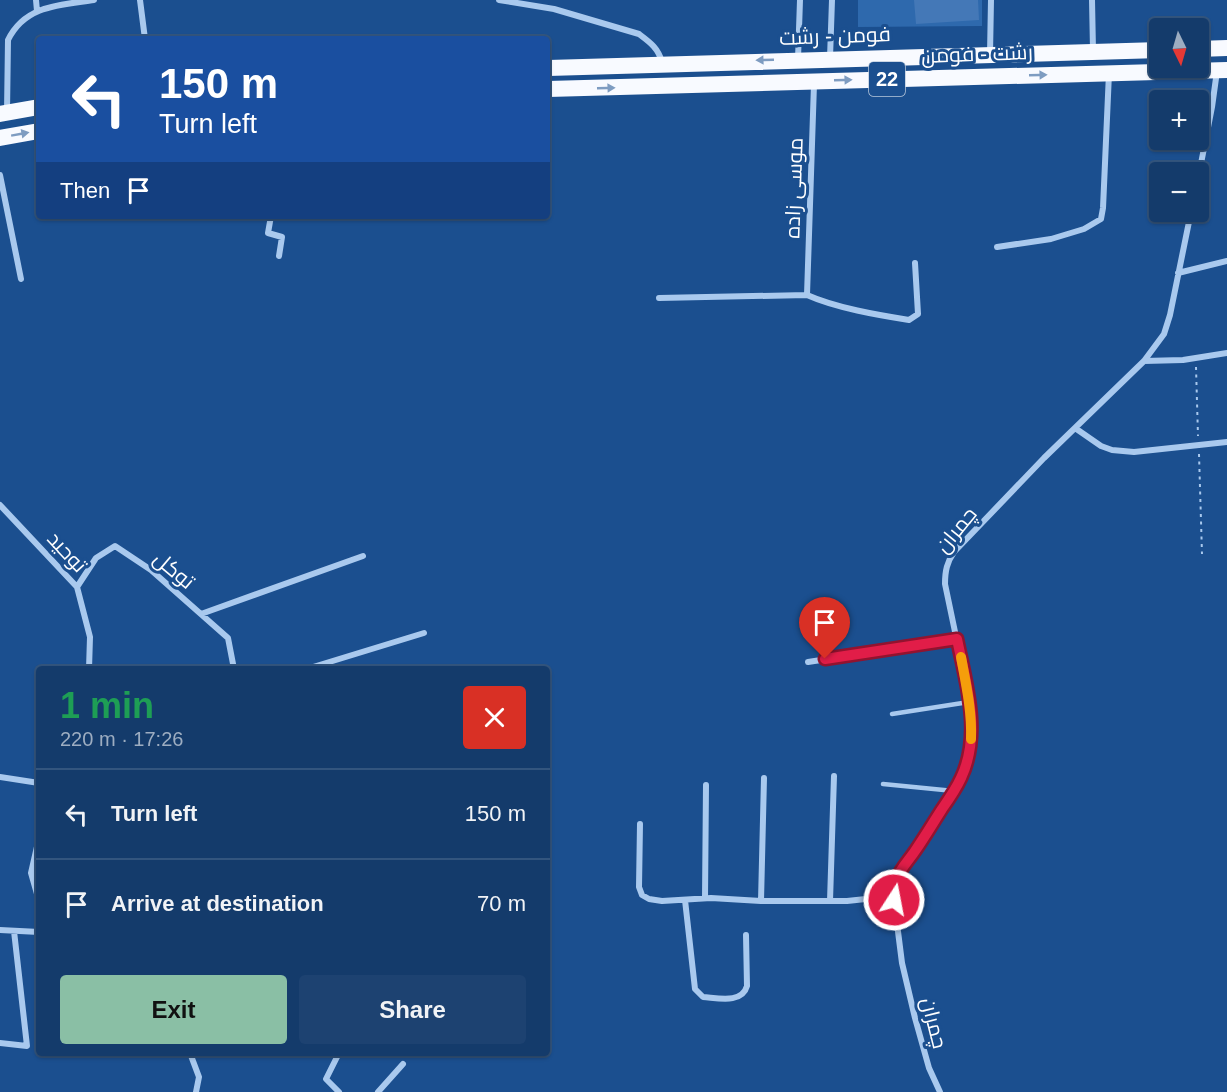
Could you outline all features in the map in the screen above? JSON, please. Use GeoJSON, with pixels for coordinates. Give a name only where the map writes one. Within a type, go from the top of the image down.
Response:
{"type":"FeatureCollection","features":[{"type":"Feature","properties":{"kind":"highway"},"geometry":{"type":"LineString","coordinates":[[1209,49],[1227,48]]}},
{"type":"Feature","properties":{"kind":"highway","name":"فومن - رشت"},"geometry":{"type":"LineString","coordinates":[[550,68],[1149,50]]}},
{"type":"Feature","properties":{"kind":"highway","name":"رشت - فومن"},"geometry":{"type":"LineString","coordinates":[[550,89],[1222,70]]}},
{"type":"Feature","properties":{"kind":"highway"},"geometry":{"type":"LineString","coordinates":[[4,113],[36,108]]}},
{"type":"Feature","properties":{"kind":"highway"},"geometry":{"type":"LineString","coordinates":[[0,138],[36,132]]}},
{"type":"Feature","properties":{"kind":"street"},"geometry":{"type":"LineString","coordinates":[[36,0],[37,11]]}},
{"type":"Feature","properties":{"kind":"street"},"geometry":{"type":"LineString","coordinates":[[4,113],[9,40],[20,22],[46,8],[94,0]]}},
{"type":"Feature","properties":{"kind":"street"},"geometry":{"type":"LineString","coordinates":[[140,0],[145,36]]}},
{"type":"Feature","properties":{"kind":"street"},"geometry":{"type":"LineString","coordinates":[[498,0],[554,9],[639,34],[659,52],[663,64]]}},
{"type":"Feature","properties":{"kind":"street"},"geometry":{"type":"LineString","coordinates":[[798,59],[800,0]]}},
{"type":"Feature","properties":{"kind":"street"},"geometry":{"type":"LineString","coordinates":[[830,58],[832,0]]}},
{"type":"Feature","properties":{"kind":"street"},"geometry":{"type":"LineString","coordinates":[[990,54],[991,0]]}},
{"type":"Feature","properties":{"kind":"street"},"geometry":{"type":"LineString","coordinates":[[1092,0],[1093,51]]}},
{"type":"Feature","properties":{"kind":"street"},"geometry":{"type":"LineString","coordinates":[[1201,162],[1222,70]]}},
{"type":"Feature","properties":{"kind":"street"},"geometry":{"type":"LineString","coordinates":[[997,247],[1051,238],[1084,229],[1101,219],[1109,73]]}},
{"type":"Feature","properties":{"kind":"street","name":"موسی زاده"},"geometry":{"type":"LineString","coordinates":[[807,295],[814,81]]}},
{"type":"Feature","properties":{"kind":"street"},"geometry":{"type":"LineString","coordinates":[[0,175],[21,279]]}},
{"type":"Feature","properties":{"kind":"street"},"geometry":{"type":"LineString","coordinates":[[270,219],[268,233],[282,237],[279,256]]}},
{"type":"Feature","properties":{"kind":"street","name":"چمران"},"geometry":{"type":"LineString","coordinates":[[940,1092],[929,1068],[902,963],[894,896],[901,870],[962,777],[971,741],[972,725],[969,702],[945,584],[948,561],[1022,481],[1144,361],[1164,333],[1170,315],[1189,222]]}},
{"type":"Feature","properties":{"kind":"street"},"geometry":{"type":"LineString","coordinates":[[1178,273],[1227,261]]}},
{"type":"Feature","properties":{"kind":"street"},"geometry":{"type":"LineString","coordinates":[[659,298],[807,295],[820,301],[880,316],[909,320],[918,314],[915,262]]}},
{"type":"Feature","properties":{"kind":"street"},"geometry":{"type":"LineString","coordinates":[[1144,361],[1183,360],[1227,353]]}},
{"type":"Feature","properties":{"kind":"street"},"geometry":{"type":"LineString","coordinates":[[1075,428],[1101,446],[1134,453],[1227,442]]}},
{"type":"Feature","properties":{"kind":"street","name":"توحید"},"geometry":{"type":"LineString","coordinates":[[0,505],[77,586],[90,638],[89,666]]}},
{"type":"Feature","properties":{"kind":"street","name":"توکل"},"geometry":{"type":"LineString","coordinates":[[77,586],[96,558],[115,546],[151,570],[228,638],[233,666]]}},
{"type":"Feature","properties":{"kind":"street"},"geometry":{"type":"LineString","coordinates":[[201,614],[363,556]]}},
{"type":"Feature","properties":{"kind":"street"},"geometry":{"type":"LineString","coordinates":[[316,666],[424,633]]}},
{"type":"Feature","properties":{"kind":"street"},"geometry":{"type":"LineString","coordinates":[[808,662],[957,639]]}},
{"type":"Feature","properties":{"kind":"street"},"geometry":{"type":"LineString","coordinates":[[830,901],[834,776]]}},
{"type":"Feature","properties":{"kind":"street"},"geometry":{"type":"LineString","coordinates":[[0,777],[36,783]]}},
{"type":"Feature","properties":{"kind":"street"},"geometry":{"type":"LineString","coordinates":[[761,901],[764,778]]}},
{"type":"Feature","properties":{"kind":"street"},"geometry":{"type":"LineString","coordinates":[[705,898],[706,785]]}},
{"type":"Feature","properties":{"kind":"street"},"geometry":{"type":"LineString","coordinates":[[640,824],[639,887],[642,894],[649,899],[662,901],[705,898],[761,901],[847,901],[894,896]]}},
{"type":"Feature","properties":{"kind":"street"},"geometry":{"type":"LineString","coordinates":[[36,851],[31,873],[36,890]]}},
{"type":"Feature","properties":{"kind":"street"},"geometry":{"type":"LineString","coordinates":[[685,900],[695,989],[703,997],[721,999],[739,997],[746,992],[746,935]]}},
{"type":"Feature","properties":{"kind":"street"},"geometry":{"type":"LineString","coordinates":[[0,930],[36,932]]}},
{"type":"Feature","properties":{"kind":"street"},"geometry":{"type":"LineString","coordinates":[[0,1042],[27,1046],[14,931]]}},
{"type":"Feature","properties":{"kind":"street"},"geometry":{"type":"LineString","coordinates":[[191,1056],[199,1077],[196,1092]]}},
{"type":"Feature","properties":{"kind":"street"},"geometry":{"type":"LineString","coordinates":[[338,1056],[326,1079],[339,1092]]}},
{"type":"Feature","properties":{"kind":"street"},"geometry":{"type":"LineString","coordinates":[[378,1092],[403,1064]]}},
{"type":"Feature","properties":{"kind":"lane"},"geometry":{"type":"LineString","coordinates":[[892,714],[969,702]]}},
{"type":"Feature","properties":{"kind":"lane"},"geometry":{"type":"LineString","coordinates":[[883,784],[954,791]]}},
{"type":"Feature","properties":{"kind":"path"},"geometry":{"type":"LineString","coordinates":[[1196,358],[1202,554]]}},
{"type":"Feature","properties":{"kind":"shaded area"},"geometry":{"type":"Polygon","coordinates":[[[858,0],[982,0],[982,26],[858,27],[858,0]]]}},
{"type":"Feature","properties":{"kind":"building"},"geometry":{"type":"Polygon","coordinates":[[[914,0],[978,0],[979,20],[916,24],[914,0]]]}},
{"type":"Feature","properties":{"kind":"slow traffic"},"geometry":{"type":"LineString","coordinates":[[961,657],[972,725],[971,739]]}},
{"type":"Feature","properties":{"kind":"route"},"geometry":{"type":"LineString","coordinates":[[825,659],[957,639],[972,725],[968,758],[962,777],[954,791],[901,870],[894,889],[894,900]]}}]}
